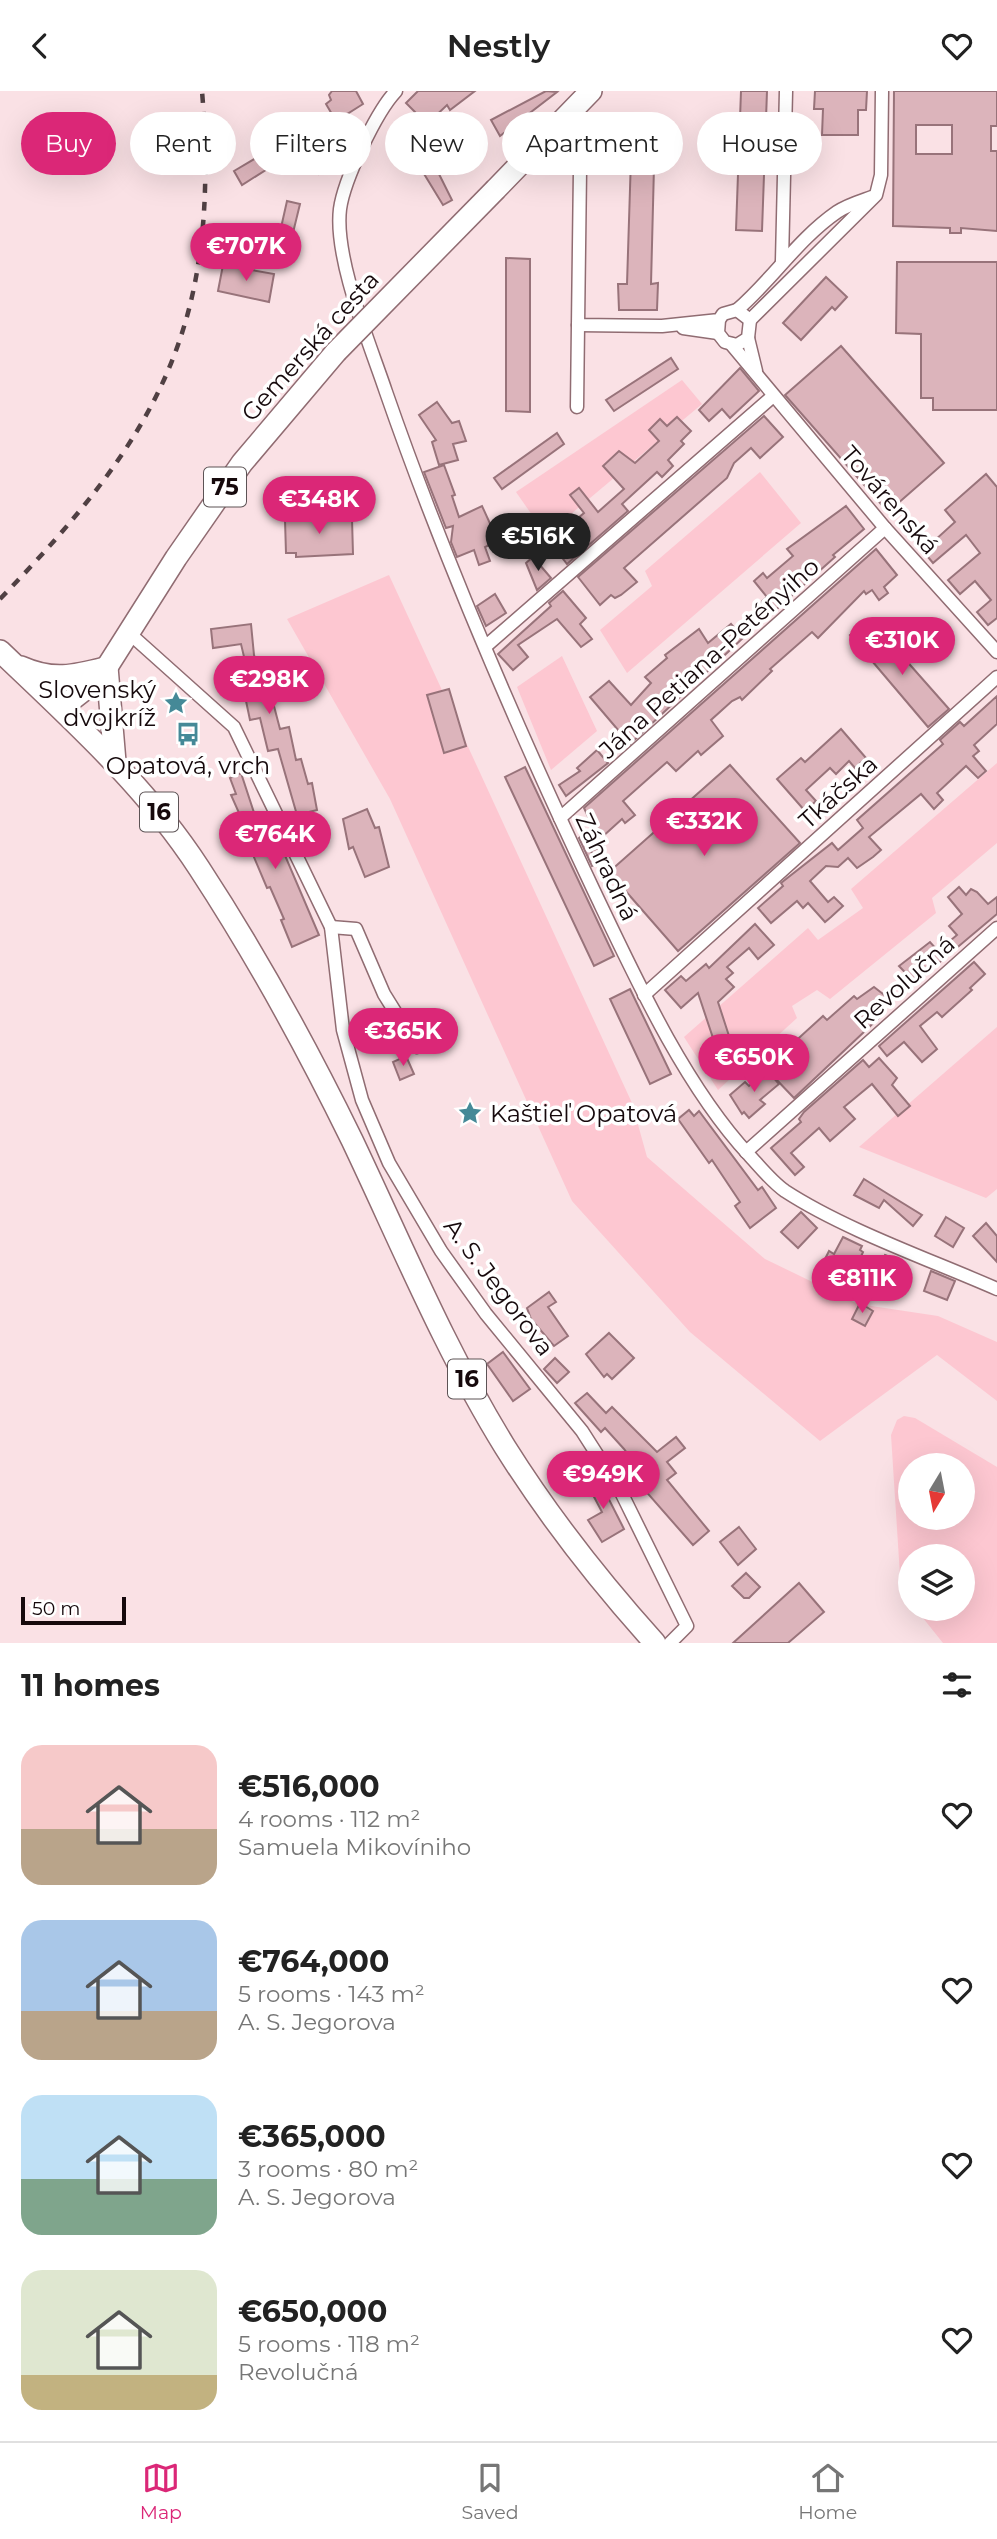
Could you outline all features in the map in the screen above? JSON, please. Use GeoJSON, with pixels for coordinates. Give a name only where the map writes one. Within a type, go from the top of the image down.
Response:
{"type":"FeatureCollection","features":[{"type":"Feature","properties":{"kind":"main road","name":"Gemerská cesta"},"geometry":{"type":"LineString","coordinates":[[107,667],[176,558],[243,463],[336,352],[591,91]]}},
{"type":"Feature","properties":{"kind":"main road"},"geometry":{"type":"LineString","coordinates":[[6,657],[40,676],[67,678],[107,667],[115,762]]}},
{"type":"Feature","properties":{"kind":"main road","name":"16"},"geometry":{"type":"LineString","coordinates":[[6,657],[115,762],[158,810],[198,867],[270,982],[351,1140],[442,1332],[505,1448],[574,1547],[654,1643]]}},
{"type":"Feature","properties":{"kind":"main road","name":"75"},"geometry":{"type":"LineString","coordinates":[[61,708],[93,683],[107,667]]}},
{"type":"Feature","properties":{"kind":"street","name":"Gemerská cesta"},"geometry":{"type":"LineString","coordinates":[[361,313],[343,259],[340,208],[381,97],[396,91]]}},
{"type":"Feature","properties":{"kind":"street"},"geometry":{"type":"LineString","coordinates":[[782,261],[786,91]]}},
{"type":"Feature","properties":{"kind":"street"},"geometry":{"type":"LineString","coordinates":[[737,310],[750,320],[876,195],[881,175],[882,91]]}},
{"type":"Feature","properties":{"kind":"street"},"geometry":{"type":"LineString","coordinates":[[577,407],[580,175]]}},
{"type":"Feature","properties":{"kind":"street"},"geometry":{"type":"LineString","coordinates":[[578,325],[718,326],[729,311],[737,310],[762,288],[782,261],[838,211],[876,195]]}},
{"type":"Feature","properties":{"kind":"street","name":"Záhradná"},"geometry":{"type":"LineString","coordinates":[[361,313],[426,506],[560,818],[643,995],[697,1084],[746,1152],[782,1189],[832,1216],[997,1289]]}},
{"type":"Feature","properties":{"kind":"street","name":"Továrenská"},"geometry":{"type":"LineString","coordinates":[[750,320],[748,338],[756,371]]}},
{"type":"Feature","properties":{"kind":"street","name":"Továrenská"},"geometry":{"type":"LineString","coordinates":[[718,326],[730,344],[756,371],[772,397],[997,652]]}},
{"type":"Feature","properties":{"kind":"street"},"geometry":{"type":"LineString","coordinates":[[730,344],[737,345],[748,338]]}},
{"type":"Feature","properties":{"kind":"street"},"geometry":{"type":"LineString","coordinates":[[486,646],[772,397]]}},
{"type":"Feature","properties":{"kind":"street","name":"Jána Petiana-Petényiho"},"geometry":{"type":"LineString","coordinates":[[560,818],[885,528]]}},
{"type":"Feature","properties":{"kind":"street","name":"A. S. Jegorova"},"geometry":{"type":"LineString","coordinates":[[129,633],[234,727],[331,927],[343,1030],[362,1100],[389,1163],[441,1251],[486,1314],[582,1430],[621,1492],[687,1626],[670,1643]]}},
{"type":"Feature","properties":{"kind":"street","name":"Tkáčska"},"geometry":{"type":"LineString","coordinates":[[643,995],[997,677]]}},
{"type":"Feature","properties":{"kind":"street"},"geometry":{"type":"LineString","coordinates":[[331,927],[356,929],[384,993],[417,1047]]}},
{"type":"Feature","properties":{"kind":"street","name":"Revolučná"},"geometry":{"type":"LineString","coordinates":[[746,1152],[997,928]]}},
{"type":"Feature","properties":{"kind":"shaded area"},"geometry":{"type":"Polygon","coordinates":[[[682,380],[702,404],[546,535],[516,492],[682,380]]]}},
{"type":"Feature","properties":{"kind":"shaded area"},"geometry":{"type":"Polygon","coordinates":[[[760,472],[801,523],[627,673],[600,630],[652,586],[645,571],[760,472]]]}},
{"type":"Feature","properties":{"kind":"shaded area"},"geometry":{"type":"Polygon","coordinates":[[[389,575],[632,1103],[647,1157],[765,1259],[858,1304],[938,1316],[997,1342],[997,1401],[937,1355],[820,1441],[690,1332],[572,1201],[390,799],[287,619],[389,575]]]}},
{"type":"Feature","properties":{"kind":"shaded area"},"geometry":{"type":"Polygon","coordinates":[[[562,656],[597,731],[551,770],[517,687],[562,656]]]}},
{"type":"Feature","properties":{"kind":"shaded area"},"geometry":{"type":"Polygon","coordinates":[[[997,763],[997,843],[932,898],[936,913],[830,999],[817,990],[792,1006],[797,1018],[718,1090],[684,1037],[808,928],[818,940],[863,908],[851,889],[997,763]]]}},
{"type":"Feature","properties":{"kind":"shaded area"},"geometry":{"type":"Polygon","coordinates":[[[997,1027],[997,1189],[986,1198],[859,1147],[997,1027]]]}},
{"type":"Feature","properties":{"kind":"shaded area"},"geometry":{"type":"Polygon","coordinates":[[[904,1416],[915,1418],[974,1453],[898,1453],[898,1530],[975,1530],[975,1454],[997,1467],[997,1643],[943,1643],[925,1621],[975,1621],[975,1544],[898,1544],[891,1435],[897,1420],[904,1416]]]}},
{"type":"Feature","properties":{"kind":"building"},"geometry":{"type":"Polygon","coordinates":[[[332,91],[356,91],[363,104],[350,112],[331,112],[326,104],[331,100],[329,95],[332,91]]]}},
{"type":"Feature","properties":{"kind":"building"},"geometry":{"type":"Polygon","coordinates":[[[418,91],[475,91],[450,110],[447,105],[440,112],[415,112],[406,103],[418,91]]]}},
{"type":"Feature","properties":{"kind":"building"},"geometry":{"type":"Polygon","coordinates":[[[546,91],[557,92],[531,112],[506,112],[546,91]]]}},
{"type":"Feature","properties":{"kind":"building"},"geometry":{"type":"Polygon","coordinates":[[[741,91],[767,91],[766,112],[740,112],[741,91]]]}},
{"type":"Feature","properties":{"kind":"building"},"geometry":{"type":"Polygon","coordinates":[[[815,91],[867,91],[866,110],[858,110],[858,135],[822,135],[823,109],[814,109],[815,91]]]}},
{"type":"Feature","properties":{"kind":"building"},"geometry":{"type":"Polygon","coordinates":[[[894,91],[997,91],[997,126],[991,126],[991,151],[997,151],[997,231],[961,228],[961,233],[950,233],[950,228],[893,226],[894,91]],[[916,125],[916,154],[952,154],[952,125],[916,125]]]}},
{"type":"Feature","properties":{"kind":"building"},"geometry":{"type":"Polygon","coordinates":[[[502,114],[500,136],[491,120],[502,114]]]}},
{"type":"Feature","properties":{"kind":"building"},"geometry":{"type":"Polygon","coordinates":[[[250,162],[250,175],[258,175],[242,185],[236,170],[250,162]]]}},
{"type":"Feature","properties":{"kind":"building"},"geometry":{"type":"Polygon","coordinates":[[[425,175],[440,175],[452,200],[443,205],[425,175]]]}},
{"type":"Feature","properties":{"kind":"building"},"geometry":{"type":"Polygon","coordinates":[[[630,175],[654,175],[651,284],[658,283],[657,310],[619,310],[618,284],[627,284],[630,175]]]}},
{"type":"Feature","properties":{"kind":"building"},"geometry":{"type":"Polygon","coordinates":[[[738,175],[764,175],[762,231],[736,230],[738,175]]]}},
{"type":"Feature","properties":{"kind":"building"},"geometry":{"type":"Polygon","coordinates":[[[287,201],[300,204],[290,245],[278,241],[287,201]]]}},
{"type":"Feature","properties":{"kind":"building"},"geometry":{"type":"Polygon","coordinates":[[[506,258],[530,259],[530,412],[506,411],[506,258]]]}},
{"type":"Feature","properties":{"kind":"building"},"geometry":{"type":"Polygon","coordinates":[[[897,262],[997,262],[997,410],[933,410],[933,398],[921,398],[921,334],[896,333],[897,262]]]}},
{"type":"Feature","properties":{"kind":"building"},"geometry":{"type":"Polygon","coordinates":[[[223,265],[274,274],[269,302],[218,291],[223,265]]]}},
{"type":"Feature","properties":{"kind":"building"},"geometry":{"type":"Polygon","coordinates":[[[826,277],[847,297],[835,310],[832,307],[801,340],[783,323],[826,277]]]}},
{"type":"Feature","properties":{"kind":"building"},"geometry":{"type":"Polygon","coordinates":[[[841,346],[944,463],[888,512],[785,395],[841,346]]]}},
{"type":"Feature","properties":{"kind":"building"},"geometry":{"type":"Polygon","coordinates":[[[671,358],[678,369],[614,411],[606,400],[671,358]]]}},
{"type":"Feature","properties":{"kind":"building"},"geometry":{"type":"Polygon","coordinates":[[[740,368],[759,391],[730,418],[722,409],[709,421],[699,410],[740,368]]]}},
{"type":"Feature","properties":{"kind":"building"},"geometry":{"type":"Polygon","coordinates":[[[437,402],[452,423],[459,421],[466,441],[453,444],[458,460],[439,465],[432,442],[436,440],[419,415],[437,402]]]}},
{"type":"Feature","properties":{"kind":"building"},"geometry":{"type":"Polygon","coordinates":[[[764,416],[783,437],[760,458],[751,448],[734,463],[727,478],[624,568],[637,582],[615,598],[611,595],[600,605],[578,577],[764,416]]]}},
{"type":"Feature","properties":{"kind":"building"},"geometry":{"type":"Polygon","coordinates":[[[677,417],[691,431],[681,441],[684,444],[668,460],[673,466],[662,477],[657,472],[622,504],[628,511],[567,564],[554,547],[575,528],[572,523],[584,513],[570,495],[579,488],[598,512],[624,489],[603,466],[619,451],[635,463],[659,441],[649,430],[660,419],[667,426],[677,417]]]}},
{"type":"Feature","properties":{"kind":"building"},"geometry":{"type":"Polygon","coordinates":[[[557,433],[564,444],[502,489],[494,478],[557,433]]]}},
{"type":"Feature","properties":{"kind":"building"},"geometry":{"type":"Polygon","coordinates":[[[444,465],[455,495],[452,496],[459,517],[482,506],[498,541],[485,547],[490,561],[479,565],[474,550],[457,557],[451,542],[453,526],[446,528],[424,472],[444,465]]]}},
{"type":"Feature","properties":{"kind":"building"},"geometry":{"type":"Polygon","coordinates":[[[986,474],[997,487],[997,618],[988,625],[977,612],[991,600],[975,581],[960,594],[948,580],[980,553],[966,535],[933,563],[923,551],[955,522],[945,510],[986,474]]]}},
{"type":"Feature","properties":{"kind":"building"},"geometry":{"type":"Polygon","coordinates":[[[846,506],[864,529],[770,615],[760,603],[767,597],[754,581],[763,573],[767,578],[793,556],[787,549],[846,506]]]}},
{"type":"Feature","properties":{"kind":"building"},"geometry":{"type":"Polygon","coordinates":[[[309,514],[331,514],[331,520],[352,519],[353,554],[296,557],[296,553],[286,553],[285,520],[309,520],[309,514]]]}},
{"type":"Feature","properties":{"kind":"building"},"geometry":{"type":"Polygon","coordinates":[[[876,549],[897,575],[884,587],[888,593],[879,600],[872,590],[866,594],[864,591],[818,638],[812,632],[770,669],[772,671],[742,700],[740,697],[732,701],[711,720],[723,736],[701,755],[698,751],[676,771],[667,762],[623,801],[635,815],[625,823],[622,819],[601,838],[604,846],[591,851],[597,864],[592,866],[579,838],[593,827],[584,808],[876,549]]]}},
{"type":"Feature","properties":{"kind":"building"},"geometry":{"type":"Polygon","coordinates":[[[533,557],[551,578],[537,590],[526,563],[533,557]]]}},
{"type":"Feature","properties":{"kind":"building"},"geometry":{"type":"Polygon","coordinates":[[[563,591],[586,618],[580,624],[592,639],[581,647],[557,619],[518,645],[528,657],[513,670],[498,654],[551,606],[549,603],[563,591]]]}},
{"type":"Feature","properties":{"kind":"building"},"geometry":{"type":"Polygon","coordinates":[[[495,594],[506,613],[486,626],[477,606],[495,594]]]}},
{"type":"Feature","properties":{"kind":"building"},"geometry":{"type":"Polygon","coordinates":[[[251,624],[254,655],[259,669],[264,668],[280,729],[289,727],[296,760],[301,759],[308,784],[312,783],[317,810],[297,815],[278,749],[268,751],[260,718],[250,720],[246,701],[254,699],[241,644],[213,648],[211,629],[251,624]]]}},
{"type":"Feature","properties":{"kind":"building"},"geometry":{"type":"Polygon","coordinates":[[[731,624],[743,638],[630,744],[590,697],[609,681],[631,705],[651,683],[645,677],[667,658],[665,655],[699,629],[708,643],[731,624]]]}},
{"type":"Feature","properties":{"kind":"building"},"geometry":{"type":"Polygon","coordinates":[[[858,628],[871,641],[881,632],[949,709],[928,727],[850,635],[858,628]]]}},
{"type":"Feature","properties":{"kind":"building"},"geometry":{"type":"Polygon","coordinates":[[[449,689],[466,746],[444,753],[427,695],[449,689]]]}},
{"type":"Feature","properties":{"kind":"building"},"geometry":{"type":"Polygon","coordinates":[[[997,696],[997,724],[974,745],[979,751],[973,756],[986,771],[978,778],[966,766],[937,793],[943,800],[934,809],[921,794],[869,837],[881,850],[873,857],[857,868],[848,858],[838,867],[826,866],[810,881],[828,902],[834,897],[843,906],[825,922],[808,903],[803,908],[797,901],[771,923],[758,908],[783,886],[781,883],[832,843],[838,850],[863,828],[857,820],[943,744],[940,740],[960,722],[964,726],[997,696]]]}},
{"type":"Feature","properties":{"kind":"building"},"geometry":{"type":"Polygon","coordinates":[[[841,729],[866,758],[855,768],[849,761],[836,774],[830,768],[806,790],[816,801],[805,811],[777,779],[801,758],[805,762],[841,729]]]}},
{"type":"Feature","properties":{"kind":"building"},"geometry":{"type":"Polygon","coordinates":[[[597,750],[608,763],[566,796],[559,785],[580,771],[577,768],[597,750]]]}},
{"type":"Feature","properties":{"kind":"building"},"geometry":{"type":"Polygon","coordinates":[[[730,765],[800,843],[678,951],[609,872],[730,765]]]}},
{"type":"Feature","properties":{"kind":"building"},"geometry":{"type":"Polygon","coordinates":[[[525,767],[614,956],[594,966],[505,777],[525,767]]]}},
{"type":"Feature","properties":{"kind":"building"},"geometry":{"type":"Polygon","coordinates":[[[241,773],[262,837],[275,832],[319,935],[292,947],[281,920],[284,919],[270,887],[267,888],[248,843],[252,842],[231,795],[236,794],[230,778],[241,773]]]}},
{"type":"Feature","properties":{"kind":"building"},"geometry":{"type":"Polygon","coordinates":[[[367,809],[375,828],[379,827],[389,867],[365,877],[353,847],[349,849],[343,819],[367,809]]]}},
{"type":"Feature","properties":{"kind":"building"},"geometry":{"type":"Polygon","coordinates":[[[959,887],[966,895],[971,889],[977,892],[988,904],[997,897],[997,914],[915,983],[899,966],[930,942],[938,951],[957,935],[949,926],[962,914],[948,897],[959,887]]]}},
{"type":"Feature","properties":{"kind":"building"},"geometry":{"type":"Polygon","coordinates":[[[755,924],[774,945],[758,959],[749,948],[727,967],[733,973],[726,979],[734,987],[718,1002],[730,1039],[715,1044],[698,993],[681,1008],[665,990],[681,976],[686,981],[706,964],[709,968],[755,924]]]}},
{"type":"Feature","properties":{"kind":"building"},"geometry":{"type":"Polygon","coordinates":[[[974,962],[985,974],[970,988],[972,990],[942,1017],[937,1012],[920,1026],[937,1049],[922,1062],[904,1042],[887,1056],[879,1046],[974,962]]]}},
{"type":"Feature","properties":{"kind":"building"},"geometry":{"type":"Polygon","coordinates":[[[874,987],[892,1001],[880,1011],[883,1014],[794,1098],[773,1076],[798,1055],[790,1046],[823,1016],[827,1020],[854,996],[857,999],[874,987]]]}},
{"type":"Feature","properties":{"kind":"building"},"geometry":{"type":"Polygon","coordinates":[[[630,989],[671,1074],[650,1084],[610,999],[630,989]]]}},
{"type":"Feature","properties":{"kind":"building"},"geometry":{"type":"Polygon","coordinates":[[[406,1056],[414,1074],[400,1080],[393,1062],[406,1056]]]}},
{"type":"Feature","properties":{"kind":"building"},"geometry":{"type":"Polygon","coordinates":[[[879,1058],[897,1078],[892,1085],[910,1106],[898,1116],[872,1084],[844,1107],[855,1119],[830,1141],[819,1128],[791,1153],[804,1167],[795,1175],[771,1148],[801,1122],[799,1119],[804,1112],[863,1060],[869,1067],[879,1058]]]}},
{"type":"Feature","properties":{"kind":"building"},"geometry":{"type":"Polygon","coordinates":[[[767,1070],[779,1084],[760,1100],[765,1104],[749,1118],[744,1112],[742,1114],[730,1095],[745,1082],[749,1086],[767,1070]]]}},
{"type":"Feature","properties":{"kind":"building"},"geometry":{"type":"Polygon","coordinates":[[[689,1110],[694,1116],[699,1111],[758,1190],[762,1187],[776,1208],[750,1228],[735,1206],[740,1202],[712,1160],[709,1163],[678,1119],[689,1110]]]}},
{"type":"Feature","properties":{"kind":"building"},"geometry":{"type":"Polygon","coordinates":[[[864,1179],[922,1215],[913,1226],[884,1200],[879,1208],[854,1195],[864,1179]]]}},
{"type":"Feature","properties":{"kind":"building"},"geometry":{"type":"Polygon","coordinates":[[[801,1212],[817,1228],[798,1248],[781,1232],[801,1212]]]}},
{"type":"Feature","properties":{"kind":"building"},"geometry":{"type":"Polygon","coordinates":[[[946,1217],[964,1228],[953,1247],[935,1236],[946,1217]]]}},
{"type":"Feature","properties":{"kind":"building"},"geometry":{"type":"Polygon","coordinates":[[[986,1223],[997,1236],[997,1262],[973,1236],[986,1223]]]}},
{"type":"Feature","properties":{"kind":"building"},"geometry":{"type":"Polygon","coordinates":[[[843,1237],[862,1246],[860,1250],[863,1252],[855,1270],[864,1274],[859,1285],[838,1274],[840,1269],[824,1261],[829,1251],[834,1254],[843,1237]]]}},
{"type":"Feature","properties":{"kind":"building"},"geometry":{"type":"Polygon","coordinates":[[[885,1255],[898,1260],[885,1289],[874,1285],[885,1255]]]}},
{"type":"Feature","properties":{"kind":"building"},"geometry":{"type":"Polygon","coordinates":[[[931,1271],[955,1281],[947,1300],[924,1291],[931,1271]]]}},
{"type":"Feature","properties":{"kind":"building"},"geometry":{"type":"Polygon","coordinates":[[[549,1292],[556,1302],[548,1307],[568,1336],[554,1346],[531,1319],[527,1308],[549,1292]]]}},
{"type":"Feature","properties":{"kind":"building"},"geometry":{"type":"Polygon","coordinates":[[[860,1303],[873,1311],[865,1326],[852,1319],[860,1303]]]}},
{"type":"Feature","properties":{"kind":"building"},"geometry":{"type":"Polygon","coordinates":[[[609,1333],[634,1358],[612,1379],[607,1374],[604,1377],[586,1354],[609,1333]]]}},
{"type":"Feature","properties":{"kind":"building"},"geometry":{"type":"Polygon","coordinates":[[[503,1352],[530,1389],[513,1401],[487,1364],[503,1352]]]}},
{"type":"Feature","properties":{"kind":"building"},"geometry":{"type":"Polygon","coordinates":[[[555,1358],[569,1372],[557,1383],[544,1369],[555,1358]]]}},
{"type":"Feature","properties":{"kind":"building"},"geometry":{"type":"Polygon","coordinates":[[[587,1393],[606,1413],[612,1407],[657,1452],[676,1437],[685,1448],[667,1462],[676,1473],[667,1480],[709,1531],[693,1545],[635,1479],[640,1471],[624,1449],[605,1428],[601,1432],[575,1403],[587,1393]]]}},
{"type":"Feature","properties":{"kind":"building"},"geometry":{"type":"Polygon","coordinates":[[[595,1472],[624,1529],[602,1542],[588,1520],[602,1512],[584,1478],[595,1472]]]}},
{"type":"Feature","properties":{"kind":"building"},"geometry":{"type":"Polygon","coordinates":[[[739,1527],[756,1549],[738,1565],[720,1542],[739,1527]]]}},
{"type":"Feature","properties":{"kind":"building"},"geometry":{"type":"Polygon","coordinates":[[[746,1573],[760,1587],[749,1598],[744,1598],[732,1586],[746,1573]]]}},
{"type":"Feature","properties":{"kind":"building"},"geometry":{"type":"Polygon","coordinates":[[[799,1583],[824,1612],[788,1643],[733,1643],[799,1583]]]}},
{"type":"Feature","properties":{"kind":"railway"},"geometry":{"type":"LineString","coordinates":[[0,599],[55,540],[101,483],[139,428],[168,371],[188,311],[201,246],[205,173],[202,91]]}},
{"type":"Feature","properties":{"kind":"place","name":"Slovenský dvojkríž"},"geometry":{"type":"Point","coordinates":[176,703]}},
{"type":"Feature","properties":{"kind":"place","name":"Opatová, vrch"},"geometry":{"type":"Point","coordinates":[188,734]}},
{"type":"Feature","properties":{"kind":"place","name":"Kaštieľ Opatová"},"geometry":{"type":"Point","coordinates":[470,1113]}}]}
